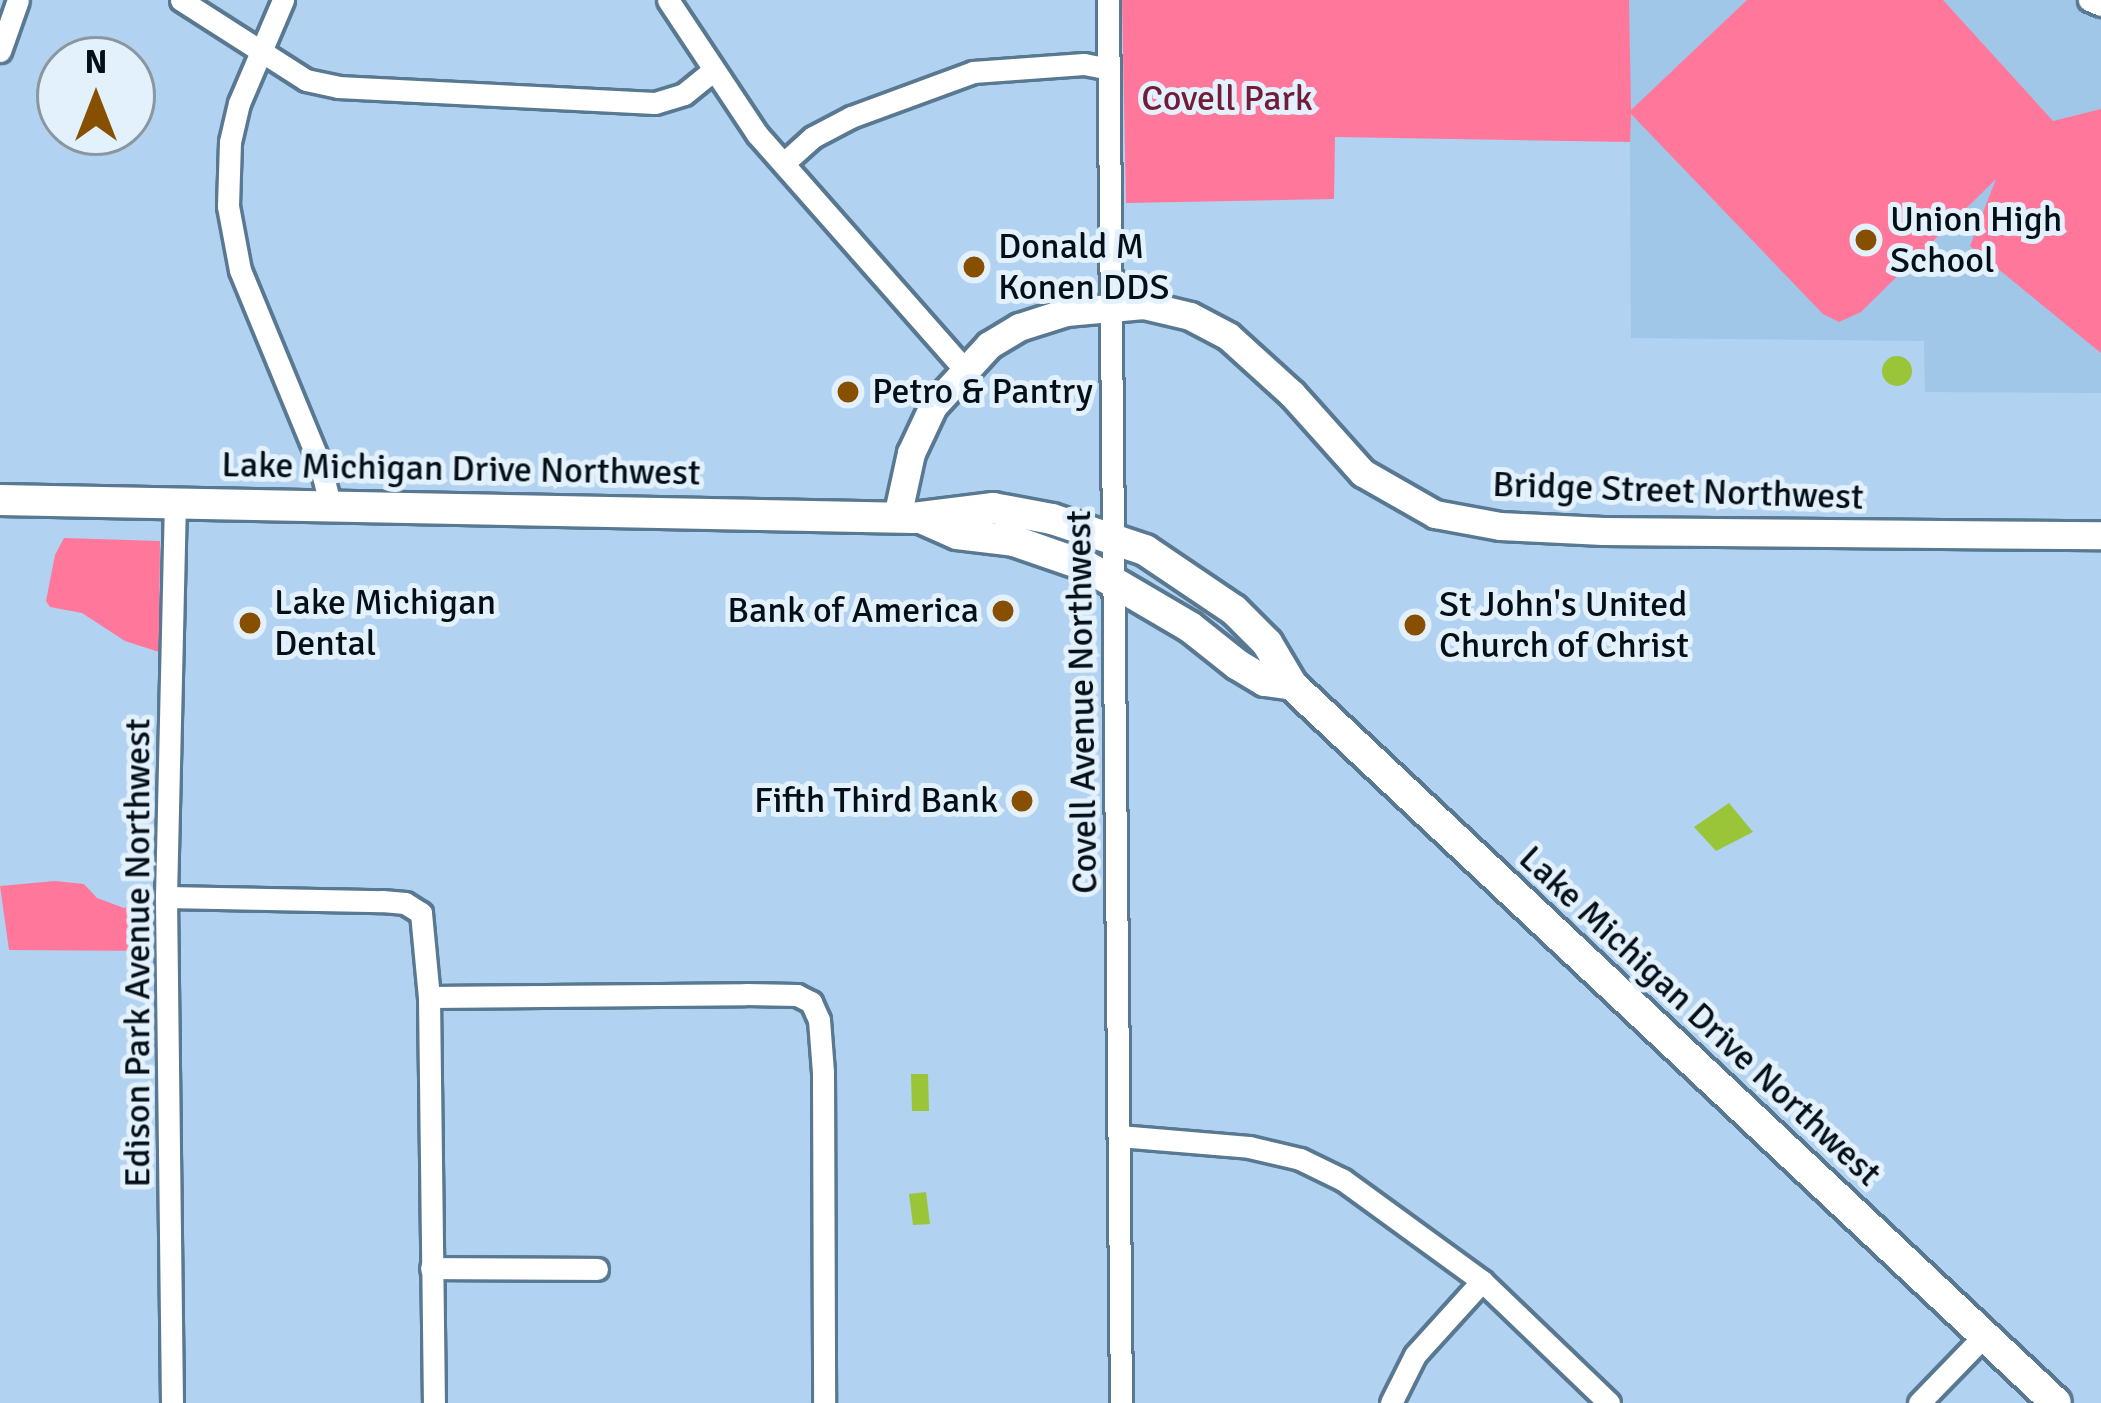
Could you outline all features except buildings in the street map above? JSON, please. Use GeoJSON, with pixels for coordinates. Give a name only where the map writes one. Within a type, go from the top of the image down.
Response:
{"type":"FeatureCollection","features":[{"type":"Feature","properties":{"kind":"highway","name":"Lake Michigan Drive Northwest"},"geometry":{"type":"LineString","coordinates":[[0,500],[909,517],[993,508],[1114,539],[1159,558],[1234,610],[1267,643],[1292,685],[2056,1403]]}},
{"type":"Feature","properties":{"kind":"highway","name":"Lake Michigan Drive Northwest"},"geometry":{"type":"LineString","coordinates":[[909,517],[957,534],[1031,546],[1113,581],[1190,627],[1265,681],[1292,685]]}},
{"type":"Feature","properties":{"kind":"main road","name":"Bridge Street Northwest"},"geometry":{"type":"LineString","coordinates":[[909,517],[911,453],[933,406],[963,368],[1019,328],[1112,305],[1168,309],[1228,336],[1292,394],[1363,473],[1435,514],[1500,526],[1603,531],[2101,535]]}},
{"type":"Feature","properties":{"kind":"street"},"geometry":{"type":"LineString","coordinates":[[0,50],[18,0]]}},
{"type":"Feature","properties":{"kind":"street"},"geometry":{"type":"LineString","coordinates":[[181,0],[306,80],[338,87],[626,103],[683,94],[711,72]]}},
{"type":"Feature","properties":{"kind":"street"},"geometry":{"type":"LineString","coordinates":[[283,0],[257,51],[230,142],[228,206],[240,270],[320,464],[330,504]]}},
{"type":"Feature","properties":{"kind":"street"},"geometry":{"type":"LineString","coordinates":[[668,0],[711,72],[826,218],[963,368]]}},
{"type":"Feature","properties":{"kind":"street","name":"Covell Avenue Northwest"},"geometry":{"type":"LineString","coordinates":[[1108,0],[1121,1403]]}},
{"type":"Feature","properties":{"kind":"street"},"geometry":{"type":"LineString","coordinates":[[2089,0],[2101,5]]}},
{"type":"Feature","properties":{"kind":"street"},"geometry":{"type":"LineString","coordinates":[[784,163],[813,137],[851,117],[973,72],[1084,64],[1109,69]]}},
{"type":"Feature","properties":{"kind":"street","name":"Edison Park Avenue Northwest"},"geometry":{"type":"LineString","coordinates":[[172,1403],[166,897],[175,502]]}},
{"type":"Feature","properties":{"kind":"street"},"geometry":{"type":"LineString","coordinates":[[166,897],[406,903],[421,913],[426,925],[429,997],[434,1403]]}},
{"type":"Feature","properties":{"kind":"street"},"geometry":{"type":"LineString","coordinates":[[429,997],[746,994],[797,995],[811,1002],[819,1020],[823,1072],[824,1403]]}},
{"type":"Feature","properties":{"kind":"street"},"geometry":{"type":"LineString","coordinates":[[1119,1136],[1193,1139],[1300,1159],[1403,1218],[1482,1281],[1609,1403]]}},
{"type":"Feature","properties":{"kind":"street"},"geometry":{"type":"LineString","coordinates":[[431,1268],[597,1269]]}},
{"type":"Feature","properties":{"kind":"street"},"geometry":{"type":"LineString","coordinates":[[1391,1403],[1415,1355],[1482,1281]]}},
{"type":"Feature","properties":{"kind":"street"},"geometry":{"type":"LineString","coordinates":[[1919,1403],[1984,1336]]}},
{"type":"Feature","properties":{"kind":"shaded area","name":"Union High School"},"geometry":{"type":"Polygon","coordinates":[[[1629,0],[2101,0],[2101,393],[1925,392],[1924,341],[1631,338],[1629,0]]]}},
{"type":"Feature","properties":{"kind":"shaded area"},"geometry":{"type":"Polygon","coordinates":[[[1897,356],[1912,371],[1897,386],[1882,371],[1897,356]]]}},
{"type":"Feature","properties":{"kind":"shaded area"},"geometry":{"type":"Polygon","coordinates":[[[1729,803],[1753,832],[1716,851],[1694,827],[1729,803]]]}},
{"type":"Feature","properties":{"kind":"shaded area"},"geometry":{"type":"Polygon","coordinates":[[[911,1074],[928,1074],[929,1111],[912,1111],[911,1074]]]}},
{"type":"Feature","properties":{"kind":"shaded area"},"geometry":{"type":"Polygon","coordinates":[[[926,1192],[930,1224],[913,1225],[909,1194],[926,1192]]]}},
{"type":"Feature","properties":{"kind":"green space","name":"Covell Park"},"geometry":{"type":"Polygon","coordinates":[[[1122,0],[1629,0],[1631,110],[1747,0],[1943,0],[2053,121],[2101,109],[2101,353],[1970,246],[1996,179],[1861,312],[1839,322],[1823,314],[1631,114],[1630,142],[1335,137],[1334,199],[1126,203],[1122,0]]]}},
{"type":"Feature","properties":{"kind":"green space"},"geometry":{"type":"Polygon","coordinates":[[[64,538],[160,541],[159,652],[125,641],[82,613],[50,607],[46,601],[55,555],[64,538]]]}},
{"type":"Feature","properties":{"kind":"green space"},"geometry":{"type":"Polygon","coordinates":[[[55,881],[84,884],[97,898],[124,908],[153,896],[152,951],[9,950],[0,886],[55,881]]]}},
{"type":"Feature","properties":{"kind":"place","name":"Union High School"},"geometry":{"type":"Point","coordinates":[1866,240]}},
{"type":"Feature","properties":{"kind":"place","name":"Donald M Konen DDS"},"geometry":{"type":"Point","coordinates":[974,267]}},
{"type":"Feature","properties":{"kind":"place","name":"Petro & Pantry"},"geometry":{"type":"Point","coordinates":[848,392]}},
{"type":"Feature","properties":{"kind":"place","name":"Bank of America"},"geometry":{"type":"Point","coordinates":[1003,611]}},
{"type":"Feature","properties":{"kind":"place","name":"Lake Michigan Dental"},"geometry":{"type":"Point","coordinates":[250,623]}},
{"type":"Feature","properties":{"kind":"place","name":"St John's United Church of Christ"},"geometry":{"type":"Point","coordinates":[1415,625]}},
{"type":"Feature","properties":{"kind":"place","name":"Fifth Third Bank"},"geometry":{"type":"Point","coordinates":[1022,801]}}]}
